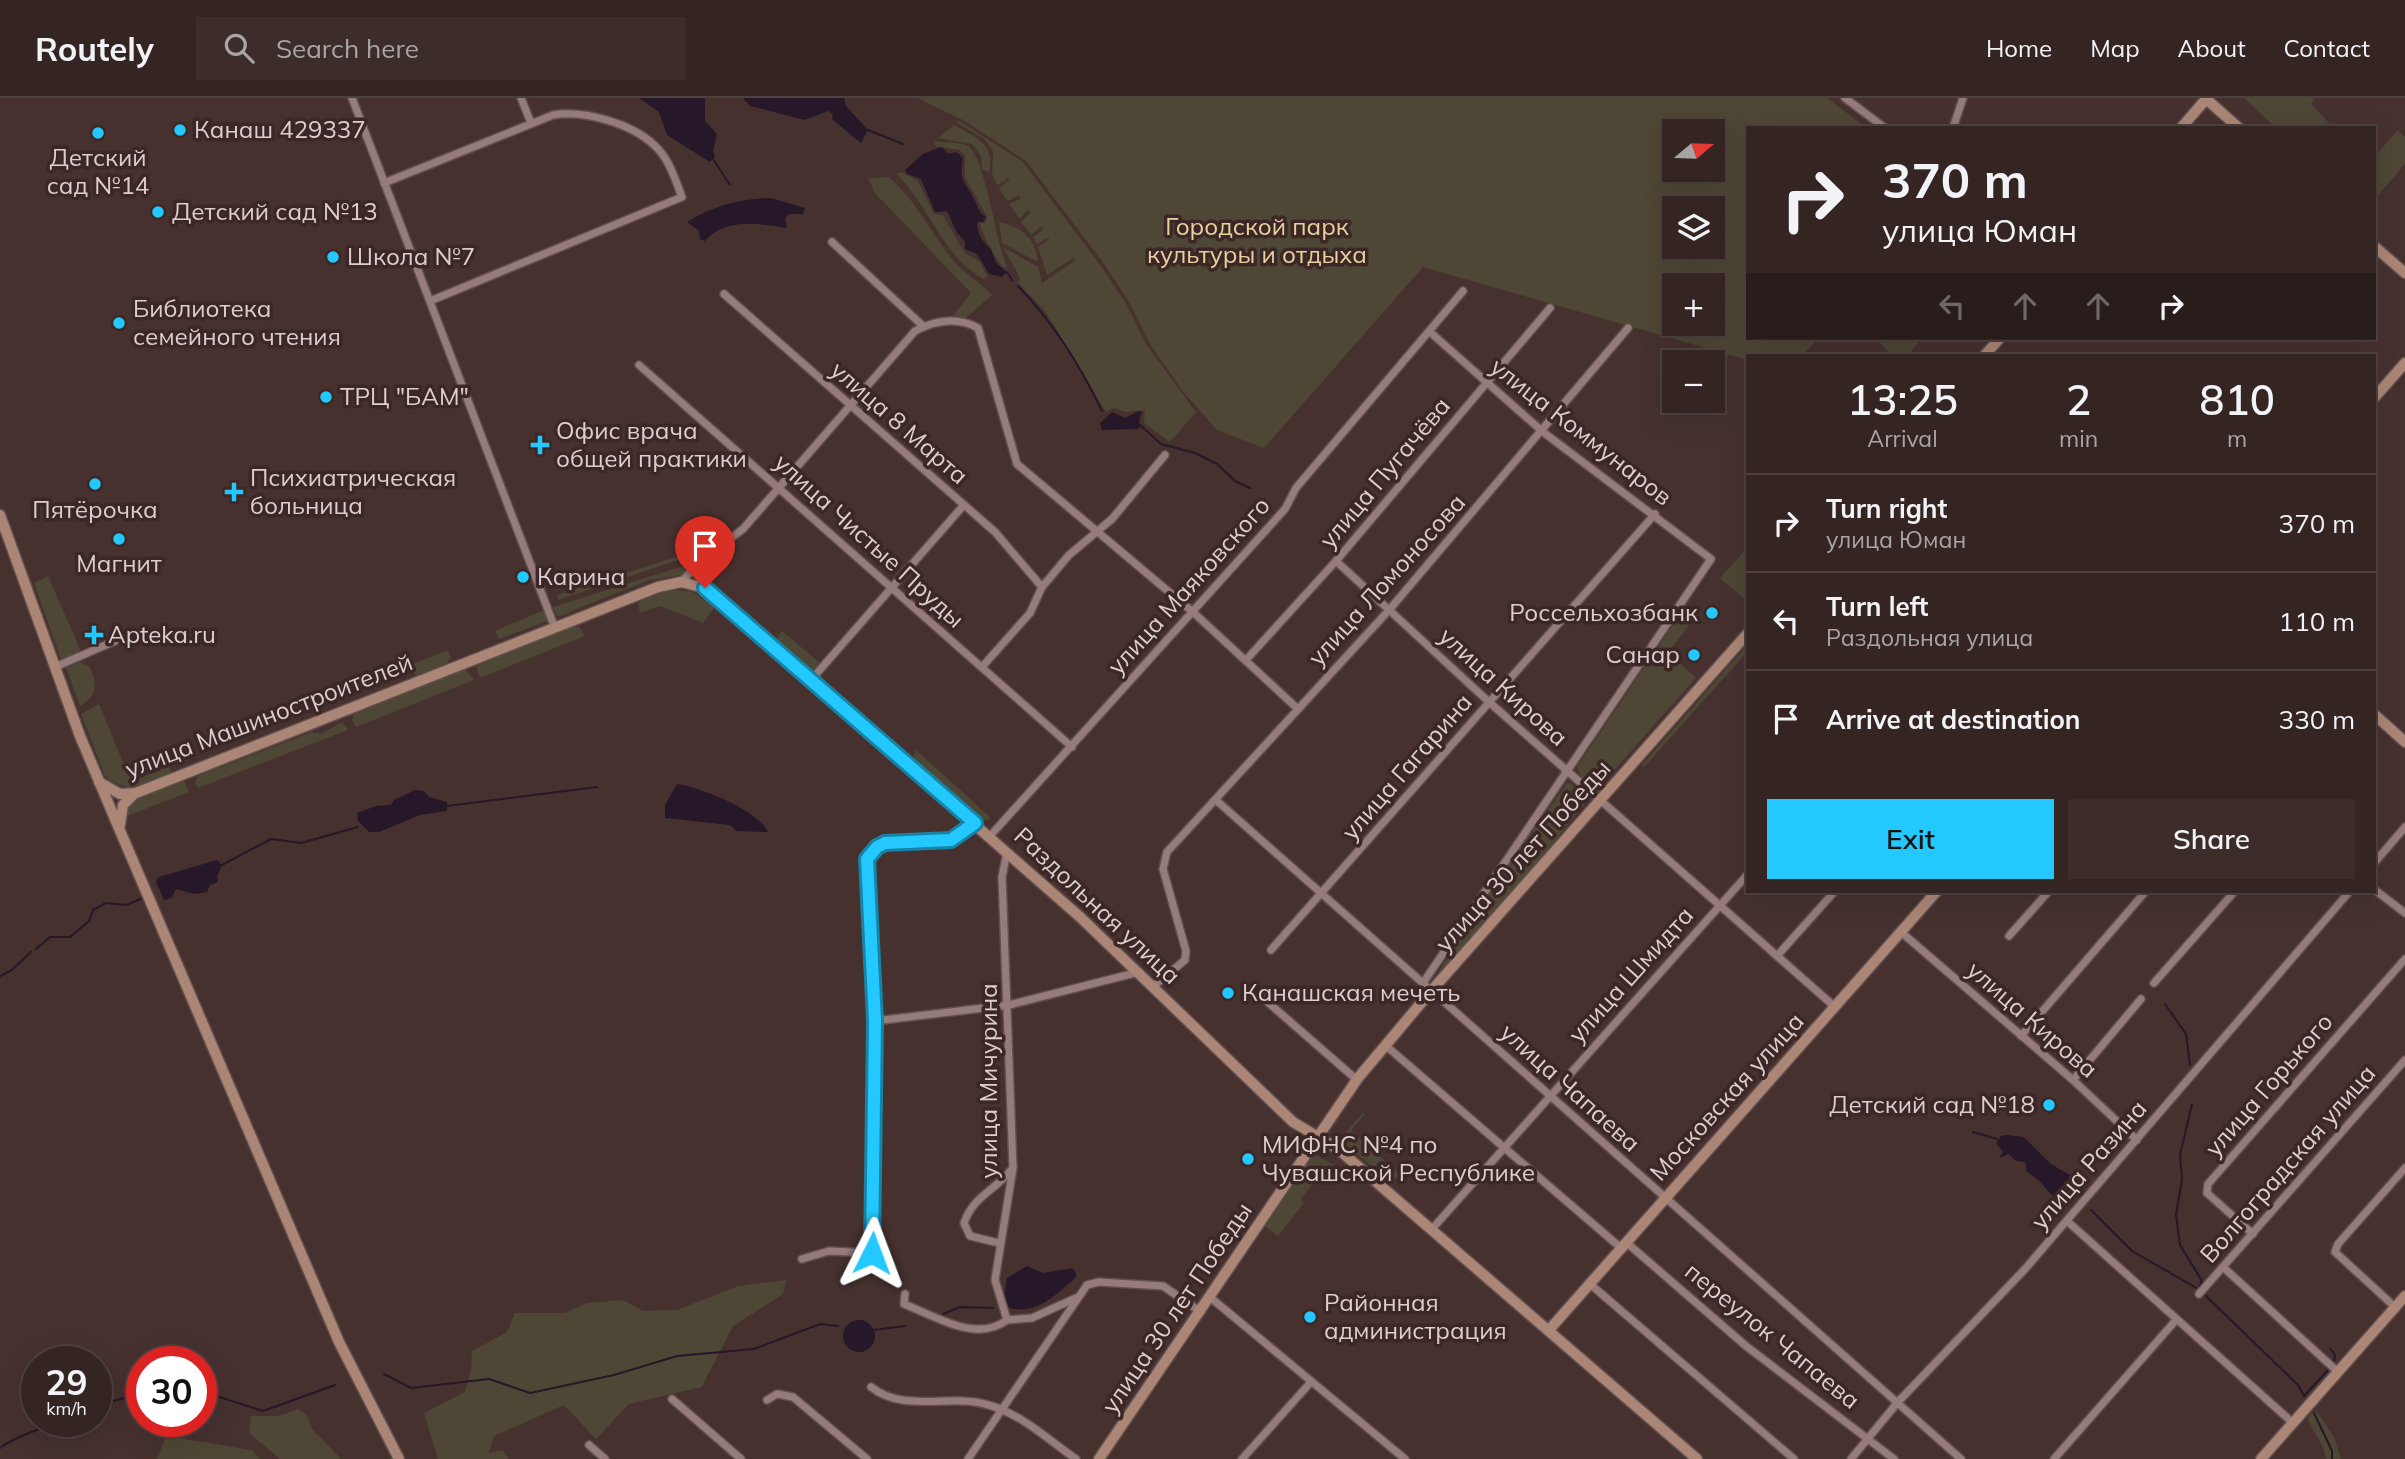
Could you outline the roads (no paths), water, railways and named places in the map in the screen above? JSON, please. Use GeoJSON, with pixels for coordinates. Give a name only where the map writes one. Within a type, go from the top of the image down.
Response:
{"type":"FeatureCollection","features":[{"type":"Feature","properties":{"kind":"street"},"geometry":{"type":"LineString","coordinates":[[352,98],[555,628]]}},
{"type":"Feature","properties":{"kind":"street"},"geometry":{"type":"LineString","coordinates":[[521,98],[531,123]]}},
{"type":"Feature","properties":{"kind":"street"},"geometry":{"type":"LineString","coordinates":[[1845,98],[1882,126]]}},
{"type":"Feature","properties":{"kind":"street"},"geometry":{"type":"LineString","coordinates":[[1954,126],[1963,98]]}},
{"type":"Feature","properties":{"kind":"street"},"geometry":{"type":"LineString","coordinates":[[2183,126],[2206,98],[2237,126]]}},
{"type":"Feature","properties":{"kind":"street"},"geometry":{"type":"LineString","coordinates":[[384,183],[531,123],[553,115],[578,112],[644,137],[664,157],[682,197],[430,301]]}},
{"type":"Feature","properties":{"kind":"street"},"geometry":{"type":"LineString","coordinates":[[832,242],[923,326]]}},
{"type":"Feature","properties":{"kind":"street"},"geometry":{"type":"LineString","coordinates":[[2376,248],[2405,273]]}},
{"type":"Feature","properties":{"kind":"street","name":"улица Маяковского"},"geometry":{"type":"LineString","coordinates":[[990,836],[1285,509],[1296,488],[1463,291]]}},
{"type":"Feature","properties":{"kind":"street","name":"улица 8 Марта"},"geometry":{"type":"LineString","coordinates":[[724,294],[995,532],[1042,587]]}},
{"type":"Feature","properties":{"kind":"street","name":"улица Пугачёва"},"geometry":{"type":"LineString","coordinates":[[1246,660],[1336,561],[1550,308]]}},
{"type":"Feature","properties":{"kind":"street"},"geometry":{"type":"LineString","coordinates":[[681,582],[704,558],[743,529],[778,485],[915,331],[930,323],[965,321],[978,328],[1017,464],[1194,613],[1298,709]]}},
{"type":"Feature","properties":{"kind":"street","name":"улица Ломоносова"},"geometry":{"type":"LineString","coordinates":[[1155,985],[1185,960],[1186,951],[1163,869],[1167,852],[1217,801],[1390,609],[1628,328]]}},
{"type":"Feature","properties":{"kind":"street","name":"улица Коммунаров"},"geometry":{"type":"LineString","coordinates":[[1430,332],[1542,432],[1655,514],[1711,559]]}},
{"type":"Feature","properties":{"kind":"street"},"geometry":{"type":"LineString","coordinates":[[1986,354],[1998,340]]}},
{"type":"Feature","properties":{"kind":"street"},"geometry":{"type":"LineString","coordinates":[[2376,396],[2405,363]]}},
{"type":"Feature","properties":{"kind":"street","name":"улица Чистые Пруды"},"geometry":{"type":"LineString","coordinates":[[639,365],[1072,747]]}},
{"type":"Feature","properties":{"kind":"street"},"geometry":{"type":"LineString","coordinates":[[982,667],[1030,613],[1042,587],[1069,555],[1098,531],[1165,455]]}},
{"type":"Feature","properties":{"kind":"street"},"geometry":{"type":"LineString","coordinates":[[811,680],[963,506]]}},
{"type":"Feature","properties":{"kind":"street","name":"улица Гагарина"},"geometry":{"type":"LineString","coordinates":[[1271,950],[1655,514]]}},
{"type":"Feature","properties":{"kind":"street","name":"улица Машиностроителей"},"geometry":{"type":"LineString","coordinates":[[0,515],[99,782],[120,794],[136,793],[659,587],[681,582]]}},
{"type":"Feature","properties":{"kind":"street","name":"улица 30 лет Победы"},"geometry":{"type":"LineString","coordinates":[[1099,1459],[1357,1080],[1427,987],[1566,770],[1711,559]]}},
{"type":"Feature","properties":{"kind":"street","name":"улица Кирова"},"geometry":{"type":"LineString","coordinates":[[1336,561],[1489,702],[1835,1007]]}},
{"type":"Feature","properties":{"kind":"street","name":"Раздольная улица"},"geometry":{"type":"LineString","coordinates":[[681,582],[694,584],[715,595],[1008,851],[1155,985],[1293,1122],[1338,1149],[1697,1459]]}},
{"type":"Feature","properties":{"kind":"street","name":"улица 30 лет Победы"},"geometry":{"type":"LineString","coordinates":[[1427,987],[1600,801],[1746,635]]}},
{"type":"Feature","properties":{"kind":"street"},"geometry":{"type":"LineString","coordinates":[[55,667],[115,641]]}},
{"type":"Feature","properties":{"kind":"street"},"geometry":{"type":"LineString","coordinates":[[2376,716],[2405,742]]}},
{"type":"Feature","properties":{"kind":"street"},"geometry":{"type":"LineString","coordinates":[[99,782],[339,1342],[399,1459]]}},
{"type":"Feature","properties":{"kind":"street"},"geometry":{"type":"LineString","coordinates":[[121,834],[121,810],[136,793]]}},
{"type":"Feature","properties":{"kind":"street","name":"улица Чапаева"},"geometry":{"type":"LineString","coordinates":[[1217,801],[1961,1459]]}},
{"type":"Feature","properties":{"kind":"street"},"geometry":{"type":"LineString","coordinates":[[802,1259],[829,1251],[872,1253],[875,1021],[867,859],[877,847],[885,843],[951,840],[975,823]]}},
{"type":"Feature","properties":{"kind":"street"},"geometry":{"type":"LineString","coordinates":[[2376,861],[2405,827]]}},
{"type":"Feature","properties":{"kind":"street","name":"улица Мичурина"},"geometry":{"type":"LineString","coordinates":[[1007,1320],[995,1280],[1013,1168],[1009,1005],[1002,877],[1008,851]]}},
{"type":"Feature","properties":{"kind":"street","name":"улица Шмидта"},"geometry":{"type":"LineString","coordinates":[[1432,1229],[1746,876]]}},
{"type":"Feature","properties":{"kind":"street"},"geometry":{"type":"LineString","coordinates":[[2376,891],[2405,913]]}},
{"type":"Feature","properties":{"kind":"street"},"geometry":{"type":"LineString","coordinates":[[1777,956],[1833,893]]}},
{"type":"Feature","properties":{"kind":"street","name":"Московская улица"},"geometry":{"type":"LineString","coordinates":[[1549,1330],[1935,893]]}},
{"type":"Feature","properties":{"kind":"street"},"geometry":{"type":"LineString","coordinates":[[2008,936],[2047,893]]}},
{"type":"Feature","properties":{"kind":"street"},"geometry":{"type":"LineString","coordinates":[[2021,1035],[2144,893]]}},
{"type":"Feature","properties":{"kind":"street"},"geometry":{"type":"LineString","coordinates":[[2154,983],[2233,893]]}},
{"type":"Feature","properties":{"kind":"street","name":"улица Разина"},"geometry":{"type":"LineString","coordinates":[[1852,1459],[1898,1402],[2067,1221],[2348,893]]}},
{"type":"Feature","properties":{"kind":"street","name":"улица Кирова"},"geometry":{"type":"LineString","coordinates":[[1901,932],[2073,1080],[2137,1140]]}},
{"type":"Feature","properties":{"kind":"street","name":"улица Горького"},"geometry":{"type":"LineString","coordinates":[[2253,1234],[2207,1193],[2208,1185],[2405,958]]}},
{"type":"Feature","properties":{"kind":"street"},"geometry":{"type":"LineString","coordinates":[[875,1021],[1009,1005],[1140,972]]}},
{"type":"Feature","properties":{"kind":"street"},"geometry":{"type":"LineString","coordinates":[[1263,998],[1357,1080]]}},
{"type":"Feature","properties":{"kind":"street"},"geometry":{"type":"LineString","coordinates":[[2073,1080],[2141,999]]}},
{"type":"Feature","properties":{"kind":"street","name":"переулок Чапаева"},"geometry":{"type":"LineString","coordinates":[[1385,1045],[1504,1147],[1746,1346],[1870,1437],[1894,1459]]}},
{"type":"Feature","properties":{"kind":"street","name":"Волгоградская улица"},"geometry":{"type":"LineString","coordinates":[[2199,1294],[2405,1060]]}},
{"type":"Feature","properties":{"kind":"street"},"geometry":{"type":"LineString","coordinates":[[999,1244],[970,1236],[964,1223],[970,1207],[999,1186],[1013,1168]]}},
{"type":"Feature","properties":{"kind":"street"},"geometry":{"type":"LineString","coordinates":[[2395,1307],[2335,1252],[2338,1244],[2405,1168]]}},
{"type":"Feature","properties":{"kind":"street"},"geometry":{"type":"LineString","coordinates":[[2067,1221],[2293,1423]]}},
{"type":"Feature","properties":{"kind":"street"},"geometry":{"type":"LineString","coordinates":[[2223,1267],[2338,1372]]}},
{"type":"Feature","properties":{"kind":"street"},"geometry":{"type":"LineString","coordinates":[[968,1459],[1087,1285],[1099,1282],[1163,1286],[1201,1312]]}},
{"type":"Feature","properties":{"kind":"street"},"geometry":{"type":"LineString","coordinates":[[1590,1284],[1794,1459]]}},
{"type":"Feature","properties":{"kind":"street"},"geometry":{"type":"LineString","coordinates":[[905,1294],[904,1304],[975,1331],[995,1329],[1007,1320],[1032,1318],[1076,1298]]}},
{"type":"Feature","properties":{"kind":"street"},"geometry":{"type":"LineString","coordinates":[[2262,1459],[2405,1296]]}},
{"type":"Feature","properties":{"kind":"street"},"geometry":{"type":"LineString","coordinates":[[1211,1298],[1405,1459]]}},
{"type":"Feature","properties":{"kind":"street"},"geometry":{"type":"LineString","coordinates":[[2054,1459],[2176,1320]]}},
{"type":"Feature","properties":{"kind":"street"},"geometry":{"type":"LineString","coordinates":[[1242,1459],[1311,1382]]}},
{"type":"Feature","properties":{"kind":"street"},"geometry":{"type":"LineString","coordinates":[[871,1387],[881,1394],[922,1403],[971,1401],[1002,1411],[1035,1427],[1076,1459]]}},
{"type":"Feature","properties":{"kind":"street"},"geometry":{"type":"LineString","coordinates":[[767,1401],[777,1394],[793,1397],[867,1459]]}},
{"type":"Feature","properties":{"kind":"street"},"geometry":{"type":"LineString","coordinates":[[672,1399],[741,1459]]}},
{"type":"Feature","properties":{"kind":"street"},"geometry":{"type":"LineString","coordinates":[[589,1445],[606,1459]]}},
{"type":"Feature","properties":{"kind":"waterway"},"geometry":{"type":"LineString","coordinates":[[868,130],[903,144]]}},
{"type":"Feature","properties":{"kind":"waterway"},"geometry":{"type":"LineString","coordinates":[[713,159],[730,185]]}},
{"type":"Feature","properties":{"kind":"waterway"},"geometry":{"type":"LineString","coordinates":[[1007,272],[1012,280]]}},
{"type":"Feature","properties":{"kind":"waterway"},"geometry":{"type":"LineString","coordinates":[[1018,286],[1043,314],[1065,345],[1102,411]]}},
{"type":"Feature","properties":{"kind":"waterway"},"geometry":{"type":"LineString","coordinates":[[1140,425],[1161,444],[1195,453],[1217,464],[1235,481],[1250,488]]}},
{"type":"Feature","properties":{"kind":"waterway"},"geometry":{"type":"LineString","coordinates":[[447,806],[597,787]]}},
{"type":"Feature","properties":{"kind":"waterway"},"geometry":{"type":"LineString","coordinates":[[222,865],[271,839],[301,843],[358,827]]}},
{"type":"Feature","properties":{"kind":"waterway"},"geometry":{"type":"LineString","coordinates":[[36,949],[50,937],[70,937],[89,921],[93,910],[106,903],[127,905],[143,898]]}},
{"type":"Feature","properties":{"kind":"waterway"},"geometry":{"type":"LineString","coordinates":[[0,976],[12,970],[31,952]]}},
{"type":"Feature","properties":{"kind":"waterway"},"geometry":{"type":"LineString","coordinates":[[2165,1004],[2186,1034],[2190,1065]]}},
{"type":"Feature","properties":{"kind":"waterway"},"geometry":{"type":"LineString","coordinates":[[2192,1104],[2180,1155],[2182,1179],[2176,1215],[2180,1245],[2202,1281],[2198,1289]]}},
{"type":"Feature","properties":{"kind":"waterway"},"geometry":{"type":"LineString","coordinates":[[1973,1132],[1997,1139]]}},
{"type":"Feature","properties":{"kind":"waterway"},"geometry":{"type":"LineString","coordinates":[[2091,1210],[2132,1251],[2198,1289]]}},
{"type":"Feature","properties":{"kind":"waterway"},"geometry":{"type":"LineString","coordinates":[[2206,1296],[2298,1385],[2304,1396],[2328,1370]]}},
{"type":"Feature","properties":{"kind":"waterway"},"geometry":{"type":"LineString","coordinates":[[943,1314],[960,1307],[993,1308]]}},
{"type":"Feature","properties":{"kind":"waterway"},"geometry":{"type":"LineString","coordinates":[[384,1374],[411,1388],[489,1379],[530,1393],[614,1375],[677,1356],[754,1349],[820,1324],[838,1326]]}},
{"type":"Feature","properties":{"kind":"waterway"},"geometry":{"type":"LineString","coordinates":[[874,1330],[905,1326]]}},
{"type":"Feature","properties":{"kind":"waterway"},"geometry":{"type":"LineString","coordinates":[[2330,1348],[2335,1355],[2334,1361]]}},
{"type":"Feature","properties":{"kind":"waterway"},"geometry":{"type":"LineString","coordinates":[[217,1396],[263,1411],[335,1385]]}},
{"type":"Feature","properties":{"kind":"waterway"},"geometry":{"type":"LineString","coordinates":[[112,1401],[126,1398]]}},
{"type":"Feature","properties":{"kind":"waterway"},"geometry":{"type":"LineString","coordinates":[[2314,1413],[2332,1451],[2332,1459]]}},
{"type":"Feature","properties":{"kind":"waterway"},"geometry":{"type":"LineString","coordinates":[[0,1448],[21,1436]]}},
{"type":"Feature","properties":{"kind":"place","name":"Канаш 429337"},"geometry":{"type":"Point","coordinates":[180,130]}},
{"type":"Feature","properties":{"kind":"place","name":"Детский сад №14"},"geometry":{"type":"Point","coordinates":[98,133]}},
{"type":"Feature","properties":{"kind":"place","name":"Детский сад №13"},"geometry":{"type":"Point","coordinates":[158,212]}},
{"type":"Feature","properties":{"kind":"place","name":"Школа №7"},"geometry":{"type":"Point","coordinates":[333,257]}},
{"type":"Feature","properties":{"kind":"place","name":"Библиотека семейного чтения"},"geometry":{"type":"Point","coordinates":[119,323]}},
{"type":"Feature","properties":{"kind":"place","name":"ТРЦ \"БАМ\""},"geometry":{"type":"Point","coordinates":[326,397]}},
{"type":"Feature","properties":{"kind":"place","name":"Офис врача общей практики"},"geometry":{"type":"Point","coordinates":[540,445]}},
{"type":"Feature","properties":{"kind":"place","name":"Пятёрочка"},"geometry":{"type":"Point","coordinates":[95,484]}},
{"type":"Feature","properties":{"kind":"place","name":"Психиатрическая больница"},"geometry":{"type":"Point","coordinates":[234,492]}},
{"type":"Feature","properties":{"kind":"place","name":"Магнит"},"geometry":{"type":"Point","coordinates":[119,539]}},
{"type":"Feature","properties":{"kind":"place","name":"Карина"},"geometry":{"type":"Point","coordinates":[523,577]}},
{"type":"Feature","properties":{"kind":"place","name":"Россельхозбанк"},"geometry":{"type":"Point","coordinates":[1712,613]}},
{"type":"Feature","properties":{"kind":"place","name":"Apteka.ru"},"geometry":{"type":"Point","coordinates":[94,635]}},
{"type":"Feature","properties":{"kind":"place","name":"Санар"},"geometry":{"type":"Point","coordinates":[1694,655]}},
{"type":"Feature","properties":{"kind":"place","name":"Канашская мечеть"},"geometry":{"type":"Point","coordinates":[1228,993]}},
{"type":"Feature","properties":{"kind":"place","name":"Детский сад №18"},"geometry":{"type":"Point","coordinates":[2049,1105]}},
{"type":"Feature","properties":{"kind":"place","name":"МИФНС №4 по Чувашской Республике"},"geometry":{"type":"Point","coordinates":[1248,1159]}},
{"type":"Feature","properties":{"kind":"place","name":"Районная администрация"},"geometry":{"type":"Point","coordinates":[1310,1317]}},
{"type":"Feature","properties":{"kind":"park label","name":"Городской парк культуры и отдыха"},"geometry":{"type":"Point","coordinates":[1257,241]}}]}
